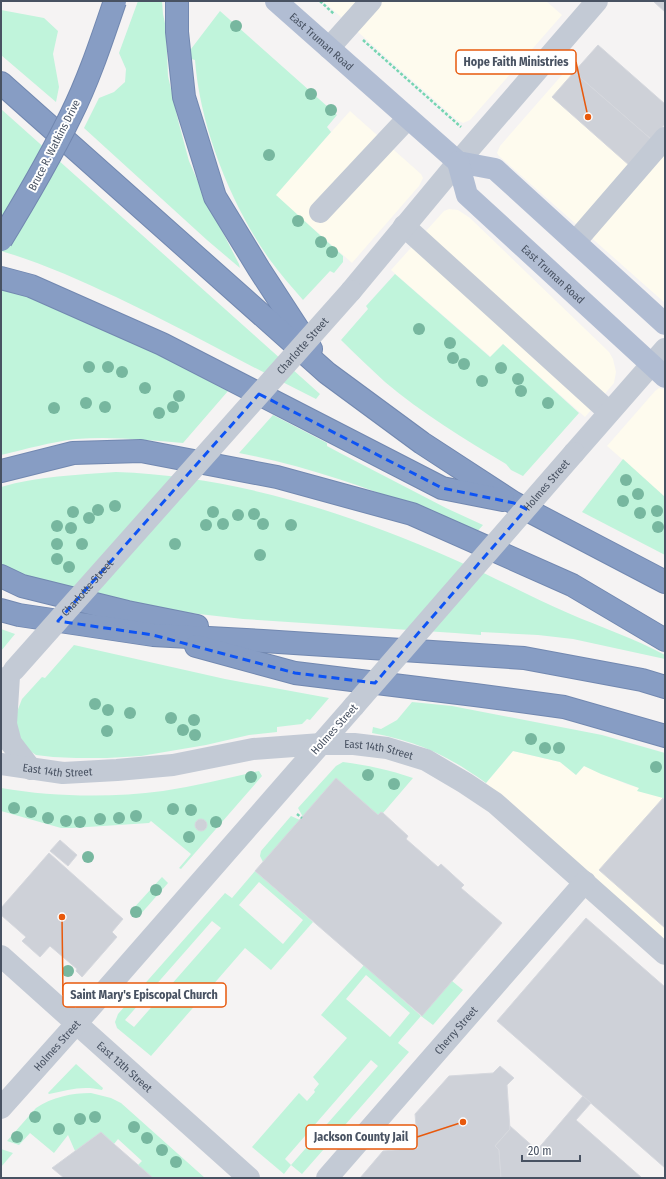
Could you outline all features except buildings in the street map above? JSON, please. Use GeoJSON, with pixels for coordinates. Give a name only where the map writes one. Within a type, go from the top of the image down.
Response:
{"type":"FeatureCollection","features":[{"type":"Feature","properties":{"kind":"highway","name":"Bruce R. Watkins Drive"},"geometry":{"type":"LineString","coordinates":[[1,240],[25,200],[72,114],[96,56],[115,1]]}},
{"type":"Feature","properties":{"kind":"highway"},"geometry":{"type":"LineString","coordinates":[[177,1],[177,32],[184,97],[216,197],[259,269],[327,373]]}},
{"type":"Feature","properties":{"kind":"highway"},"geometry":{"type":"LineString","coordinates":[[1,83],[327,373],[422,443],[514,503],[665,582]]}},
{"type":"Feature","properties":{"kind":"highway"},"geometry":{"type":"LineString","coordinates":[[1,278],[31,286],[162,344],[442,488],[514,503]]}},
{"type":"Feature","properties":{"kind":"highway"},"geometry":{"type":"LineString","coordinates":[[1,471],[74,453],[141,451],[277,477],[412,514],[572,585],[665,640]]}},
{"type":"Feature","properties":{"kind":"highway"},"geometry":{"type":"LineString","coordinates":[[1,576],[22,586],[127,612],[263,640]]}},
{"type":"Feature","properties":{"kind":"highway"},"geometry":{"type":"LineString","coordinates":[[1,610],[19,615],[153,635],[263,640],[524,658],[642,680],[665,687]]}},
{"type":"Feature","properties":{"kind":"highway"},"geometry":{"type":"LineString","coordinates":[[153,635],[296,673],[475,694],[564,707],[665,736]]}},
{"type":"Feature","properties":{"kind":"main road","name":"East Truman Road"},"geometry":{"type":"LineString","coordinates":[[276,1],[458,162],[467,195],[660,363]]}},
{"type":"Feature","properties":{"kind":"main road"},"geometry":{"type":"LineString","coordinates":[[458,162],[495,169],[665,324]]}},
{"type":"Feature","properties":{"kind":"street"},"geometry":{"type":"LineString","coordinates":[[329,48],[371,1]]}},
{"type":"Feature","properties":{"kind":"street","name":"Charlotte Street"},"geometry":{"type":"LineString","coordinates":[[8,677],[351,291],[458,162],[597,1]]}},
{"type":"Feature","properties":{"kind":"street"},"geometry":{"type":"LineString","coordinates":[[320,212],[408,118]]}},
{"type":"Feature","properties":{"kind":"street"},"geometry":{"type":"LineString","coordinates":[[575,242],[665,138]]}},
{"type":"Feature","properties":{"kind":"street"},"geometry":{"type":"LineString","coordinates":[[404,226],[608,412]]}},
{"type":"Feature","properties":{"kind":"street","name":"Holmes Street"},"geometry":{"type":"LineString","coordinates":[[1,1108],[321,744],[608,412],[660,363]]}},
{"type":"Feature","properties":{"kind":"street"},"geometry":{"type":"LineString","coordinates":[[8,677],[6,724],[10,743],[31,769]]}},
{"type":"Feature","properties":{"kind":"street","name":"East 14th Street"},"geometry":{"type":"LineString","coordinates":[[1,764],[63,773],[173,765],[253,749],[321,744],[354,744],[386,748],[426,760],[495,803],[665,954]]}},
{"type":"Feature","properties":{"kind":"street","name":"Cherry Street"},"geometry":{"type":"LineString","coordinates":[[327,1178],[585,882]]}},
{"type":"Feature","properties":{"kind":"street","name":"East 13th Street"},"geometry":{"type":"LineString","coordinates":[[1,956],[248,1178]]}},
{"type":"Feature","properties":{"kind":"path"},"geometry":{"type":"LineString","coordinates":[[297,814],[302,818]]}},
{"type":"Feature","properties":{"kind":"highlighted area"},"geometry":{"type":"Polygon","coordinates":[[[259,394],[442,488],[514,503],[526,509],[375,683],[295,673],[153,635],[58,621],[259,394]]]}},
{"type":"Feature","properties":{"kind":"shaded area"},"geometry":{"type":"Polygon","coordinates":[[[323,1],[546,1],[562,15],[470,120],[463,123],[457,120],[323,1]]]}},
{"type":"Feature","properties":{"kind":"shaded area"},"geometry":{"type":"Polygon","coordinates":[[[569,67],[656,142],[665,133],[665,303],[497,153],[500,146],[569,67]]]}},
{"type":"Feature","properties":{"kind":"shaded area"},"geometry":{"type":"Polygon","coordinates":[[[350,111],[421,174],[423,178],[419,186],[352,263],[275,195],[350,111]]]}},
{"type":"Feature","properties":{"kind":"shaded area"},"geometry":{"type":"Polygon","coordinates":[[[449,209],[458,210],[470,218],[609,352],[613,359],[616,372],[614,383],[585,417],[503,344],[491,357],[391,270],[444,211],[449,209]]]}},
{"type":"Feature","properties":{"kind":"shaded area"},"geometry":{"type":"Polygon","coordinates":[[[659,388],[665,390],[665,497],[607,446],[659,388]]]}},
{"type":"Feature","properties":{"kind":"shaded area"},"geometry":{"type":"Polygon","coordinates":[[[513,751],[560,762],[576,775],[584,766],[626,784],[665,796],[665,941],[486,783],[513,751]]]}},
{"type":"Feature","properties":{"kind":"green space"},"geometry":{"type":"Polygon","coordinates":[[[138,1],[162,1],[166,28],[168,76],[189,161],[205,198],[240,268],[207,240],[84,128],[99,98],[114,92],[125,82],[126,69],[119,53],[138,1]]]}},
{"type":"Feature","properties":{"kind":"green space"},"geometry":{"type":"Polygon","coordinates":[[[1,10],[44,18],[58,31],[53,54],[59,87],[56,102],[1,55],[1,10]]]}},
{"type":"Feature","properties":{"kind":"green space"},"geometry":{"type":"Polygon","coordinates":[[[220,11],[337,115],[327,127],[331,132],[276,195],[343,256],[343,262],[334,273],[330,271],[303,300],[274,265],[243,215],[230,190],[203,112],[195,60],[191,59],[191,49],[220,11]]]}},
{"type":"Feature","properties":{"kind":"green space"},"geometry":{"type":"Polygon","coordinates":[[[1,109],[320,394],[316,399],[116,297],[45,266],[1,251],[1,109]]]}},
{"type":"Feature","properties":{"kind":"green space"},"geometry":{"type":"Polygon","coordinates":[[[395,274],[490,357],[503,344],[579,413],[523,476],[511,470],[506,464],[428,415],[385,382],[341,340],[368,309],[366,306],[395,274]]]}},
{"type":"Feature","properties":{"kind":"green space"},"geometry":{"type":"Polygon","coordinates":[[[1,286],[89,319],[228,391],[183,443],[116,438],[89,438],[48,444],[1,455],[1,286]]]}},
{"type":"Feature","properties":{"kind":"green space"},"geometry":{"type":"Polygon","coordinates":[[[273,415],[327,443],[327,446],[340,453],[446,508],[483,525],[476,533],[418,508],[360,486],[300,467],[239,453],[273,415]]]}},
{"type":"Feature","properties":{"kind":"green space"},"geometry":{"type":"Polygon","coordinates":[[[623,459],[665,497],[665,555],[582,512],[623,459]]]}},
{"type":"Feature","properties":{"kind":"green space"},"geometry":{"type":"Polygon","coordinates":[[[116,472],[160,475],[246,489],[289,499],[372,526],[453,559],[553,606],[641,643],[665,655],[665,659],[573,639],[538,635],[481,632],[481,635],[243,619],[190,613],[161,609],[118,600],[1,569],[1,487],[43,478],[116,472]]]}},
{"type":"Feature","properties":{"kind":"green space"},"geometry":{"type":"Polygon","coordinates":[[[1,629],[15,634],[1,651],[1,629]]]}},
{"type":"Feature","properties":{"kind":"green space"},"geometry":{"type":"Polygon","coordinates":[[[74,645],[225,679],[329,698],[310,720],[307,719],[302,724],[277,727],[277,732],[249,735],[206,745],[141,756],[76,758],[36,755],[27,749],[21,742],[15,717],[22,699],[42,677],[45,678],[74,645]]]}},
{"type":"Feature","properties":{"kind":"green space"},"geometry":{"type":"Polygon","coordinates":[[[412,702],[452,706],[602,735],[665,753],[665,800],[663,798],[637,791],[639,788],[584,766],[576,775],[560,762],[513,751],[486,783],[445,757],[432,751],[418,745],[372,733],[373,727],[381,729],[397,720],[412,702]]]}},
{"type":"Feature","properties":{"kind":"green space"},"geometry":{"type":"Polygon","coordinates":[[[343,762],[378,768],[413,778],[383,813],[381,812],[378,815],[336,779],[303,817],[298,808],[336,766],[343,762]]]}},
{"type":"Feature","properties":{"kind":"green space"},"geometry":{"type":"Polygon","coordinates":[[[259,771],[262,776],[181,869],[179,868],[191,854],[151,821],[149,823],[61,828],[1,811],[1,788],[62,795],[123,795],[175,789],[259,771]]]}},
{"type":"Feature","properties":{"kind":"green space"},"geometry":{"type":"Polygon","coordinates":[[[291,816],[300,820],[263,862],[260,856],[261,851],[291,816]]]}},
{"type":"Feature","properties":{"kind":"green space"},"geometry":{"type":"Polygon","coordinates":[[[255,871],[313,922],[271,970],[245,948],[151,1056],[117,1028],[115,1022],[118,1014],[225,893],[232,898],[255,871]],[[259,882],[239,905],[283,944],[303,920],[259,882]],[[212,921],[125,1020],[134,1027],[221,928],[212,921]]]}},
{"type":"Feature","properties":{"kind":"green space"},"geometry":{"type":"Polygon","coordinates":[[[162,877],[168,883],[139,916],[137,916],[131,911],[162,877]]]}},
{"type":"Feature","properties":{"kind":"green space"},"geometry":{"type":"Polygon","coordinates":[[[364,965],[421,1016],[398,1043],[409,1052],[302,1174],[291,1165],[284,1174],[252,1147],[299,1093],[307,1101],[315,1092],[314,1090],[319,1084],[313,1077],[347,1038],[321,1015],[364,965]],[[366,975],[346,999],[390,1037],[410,1013],[366,975]],[[371,1060],[285,1159],[291,1165],[378,1066],[371,1060]]]}},
{"type":"Feature","properties":{"kind":"green space"},"geometry":{"type":"Polygon","coordinates":[[[452,981],[463,990],[433,1025],[421,1016],[452,981]]]}},
{"type":"Feature","properties":{"kind":"green space"},"geometry":{"type":"Polygon","coordinates":[[[76,1064],[103,1088],[102,1090],[82,1088],[49,1094],[48,1093],[76,1064]]]}},
{"type":"Feature","properties":{"kind":"green space"},"geometry":{"type":"Polygon","coordinates":[[[91,1093],[111,1098],[121,1103],[205,1178],[153,1178],[138,1165],[142,1161],[118,1139],[114,1144],[101,1132],[75,1151],[68,1135],[54,1153],[30,1133],[19,1145],[7,1141],[36,1108],[42,1104],[62,1096],[91,1093]]]}},
{"type":"Feature","properties":{"kind":"green space"},"geometry":{"type":"Polygon","coordinates":[[[1,1149],[13,1153],[1,1167],[1,1149]]]}},
{"type":"Feature","properties":{"kind":"place","name":"Hope Faith Ministries"},"geometry":{"type":"Point","coordinates":[588,117]}},
{"type":"Feature","properties":{"kind":"place","name":"Saint Mary's Episcopal Church"},"geometry":{"type":"Point","coordinates":[62,917]}},
{"type":"Feature","properties":{"kind":"place","name":"Jackson County Jail"},"geometry":{"type":"Point","coordinates":[463,1122]}}]}
